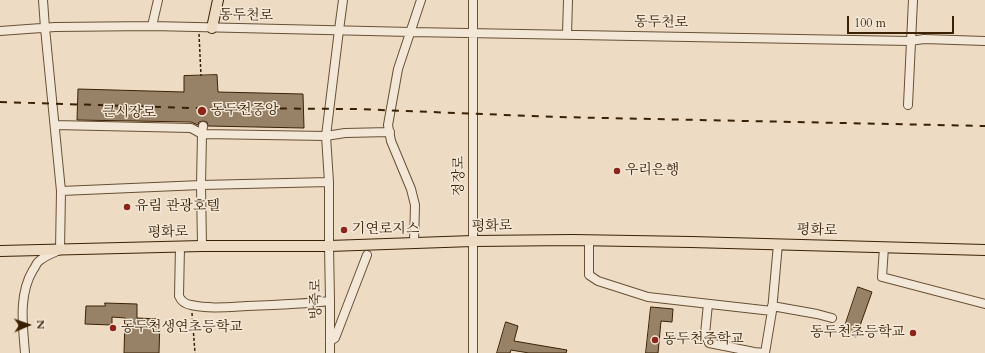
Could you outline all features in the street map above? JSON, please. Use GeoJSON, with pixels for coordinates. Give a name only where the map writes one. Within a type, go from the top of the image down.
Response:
{"type":"FeatureCollection","features":[{"type":"Feature","properties":{"kind":"main road"},"geometry":{"type":"LineString","coordinates":[[212,28],[218,0]]}},
{"type":"Feature","properties":{"kind":"main road","name":"평화로"},"geometry":{"type":"LineString","coordinates":[[0,251],[202,246],[329,246],[473,241],[589,240],[985,250]]}},
{"type":"Feature","properties":{"kind":"street"},"geometry":{"type":"LineString","coordinates":[[25,353],[22,315],[25,288],[38,263],[44,258],[60,250],[61,191],[43,0]]}},
{"type":"Feature","properties":{"kind":"street"},"geometry":{"type":"LineString","coordinates":[[152,26],[158,0]]}},
{"type":"Feature","properties":{"kind":"street"},"geometry":{"type":"LineString","coordinates":[[326,136],[344,0]]}},
{"type":"Feature","properties":{"kind":"street"},"geometry":{"type":"LineString","coordinates":[[414,243],[415,205],[411,189],[391,141],[388,125],[398,69],[421,0]]}},
{"type":"Feature","properties":{"kind":"street","name":"정장로"},"geometry":{"type":"LineString","coordinates":[[473,0],[473,353]]}},
{"type":"Feature","properties":{"kind":"street"},"geometry":{"type":"LineString","coordinates":[[567,34],[568,0]]}},
{"type":"Feature","properties":{"kind":"street"},"geometry":{"type":"LineString","coordinates":[[908,104],[913,0]]}},
{"type":"Feature","properties":{"kind":"street","name":"동두천로"},"geometry":{"type":"LineString","coordinates":[[0,31],[45,28],[152,26],[411,32],[985,41]]}},
{"type":"Feature","properties":{"kind":"street","name":"큰시장로"},"geometry":{"type":"LineString","coordinates":[[54,125],[191,128],[203,130],[326,136],[345,133],[390,132]]}},
{"type":"Feature","properties":{"kind":"street"},"geometry":{"type":"LineString","coordinates":[[202,246],[201,185],[203,130]]}},
{"type":"Feature","properties":{"kind":"street","name":"방죽로"},"geometry":{"type":"LineString","coordinates":[[326,136],[329,182],[330,353]]}},
{"type":"Feature","properties":{"kind":"street"},"geometry":{"type":"LineString","coordinates":[[61,191],[201,185],[329,182]]}},
{"type":"Feature","properties":{"kind":"street"},"geometry":{"type":"LineString","coordinates":[[589,240],[589,275],[598,281],[648,297],[708,304],[772,308],[817,314],[832,318]]}},
{"type":"Feature","properties":{"kind":"street"},"geometry":{"type":"LineString","coordinates":[[708,304],[705,334],[709,343],[765,353],[772,308],[778,244]]}},
{"type":"Feature","properties":{"kind":"street"},"geometry":{"type":"LineString","coordinates":[[180,247],[179,296],[181,300],[187,304],[225,308],[330,301]]}},
{"type":"Feature","properties":{"kind":"street"},"geometry":{"type":"LineString","coordinates":[[884,247],[882,277],[985,304]]}},
{"type":"Feature","properties":{"kind":"street"},"geometry":{"type":"LineString","coordinates":[[330,341],[335,338],[367,255]]}},
{"type":"Feature","properties":{"kind":"path"},"geometry":{"type":"LineString","coordinates":[[199,28],[201,76]]}},
{"type":"Feature","properties":{"kind":"path"},"geometry":{"type":"LineString","coordinates":[[191,305],[195,353]]}},
{"type":"Feature","properties":{"kind":"building"},"geometry":{"type":"Polygon","coordinates":[[[217,75],[218,92],[303,94],[304,128],[208,126],[207,122],[203,121],[199,122],[198,125],[191,122],[77,120],[78,89],[184,92],[184,76],[217,75]]]}},
{"type":"Feature","properties":{"kind":"building"},"geometry":{"type":"Polygon","coordinates":[[[858,287],[872,292],[856,337],[843,332],[858,287]]]}},
{"type":"Feature","properties":{"kind":"building"},"geometry":{"type":"Polygon","coordinates":[[[105,303],[137,304],[137,318],[160,319],[159,353],[124,353],[125,318],[112,317],[112,325],[85,324],[86,306],[105,306],[105,303]]]}},
{"type":"Feature","properties":{"kind":"building"},"geometry":{"type":"Polygon","coordinates":[[[651,307],[673,309],[672,322],[661,321],[658,353],[646,353],[651,307]]]}},
{"type":"Feature","properties":{"kind":"building"},"geometry":{"type":"Polygon","coordinates":[[[506,322],[518,326],[514,341],[567,350],[566,353],[529,353],[511,350],[510,353],[497,353],[506,322]]]}},
{"type":"Feature","properties":{"kind":"railway"},"geometry":{"type":"LineString","coordinates":[[0,102],[192,108],[356,109],[557,117],[985,126]]}},
{"type":"Feature","properties":{"kind":"place","name":"동두천중앙"},"geometry":{"type":"Point","coordinates":[202,111]}},
{"type":"Feature","properties":{"kind":"place","name":"우리은행"},"geometry":{"type":"Point","coordinates":[617,171]}},
{"type":"Feature","properties":{"kind":"place","name":"유림 관광호텔"},"geometry":{"type":"Point","coordinates":[127,207]}},
{"type":"Feature","properties":{"kind":"place","name":"기연로지스"},"geometry":{"type":"Point","coordinates":[344,230]}},
{"type":"Feature","properties":{"kind":"place","name":"동두천생연초등학교"},"geometry":{"type":"Point","coordinates":[113,328]}},
{"type":"Feature","properties":{"kind":"place","name":"동두천초등학교"},"geometry":{"type":"Point","coordinates":[913,333]}},
{"type":"Feature","properties":{"kind":"place","name":"동두천중학교"},"geometry":{"type":"Point","coordinates":[655,340]}}]}
